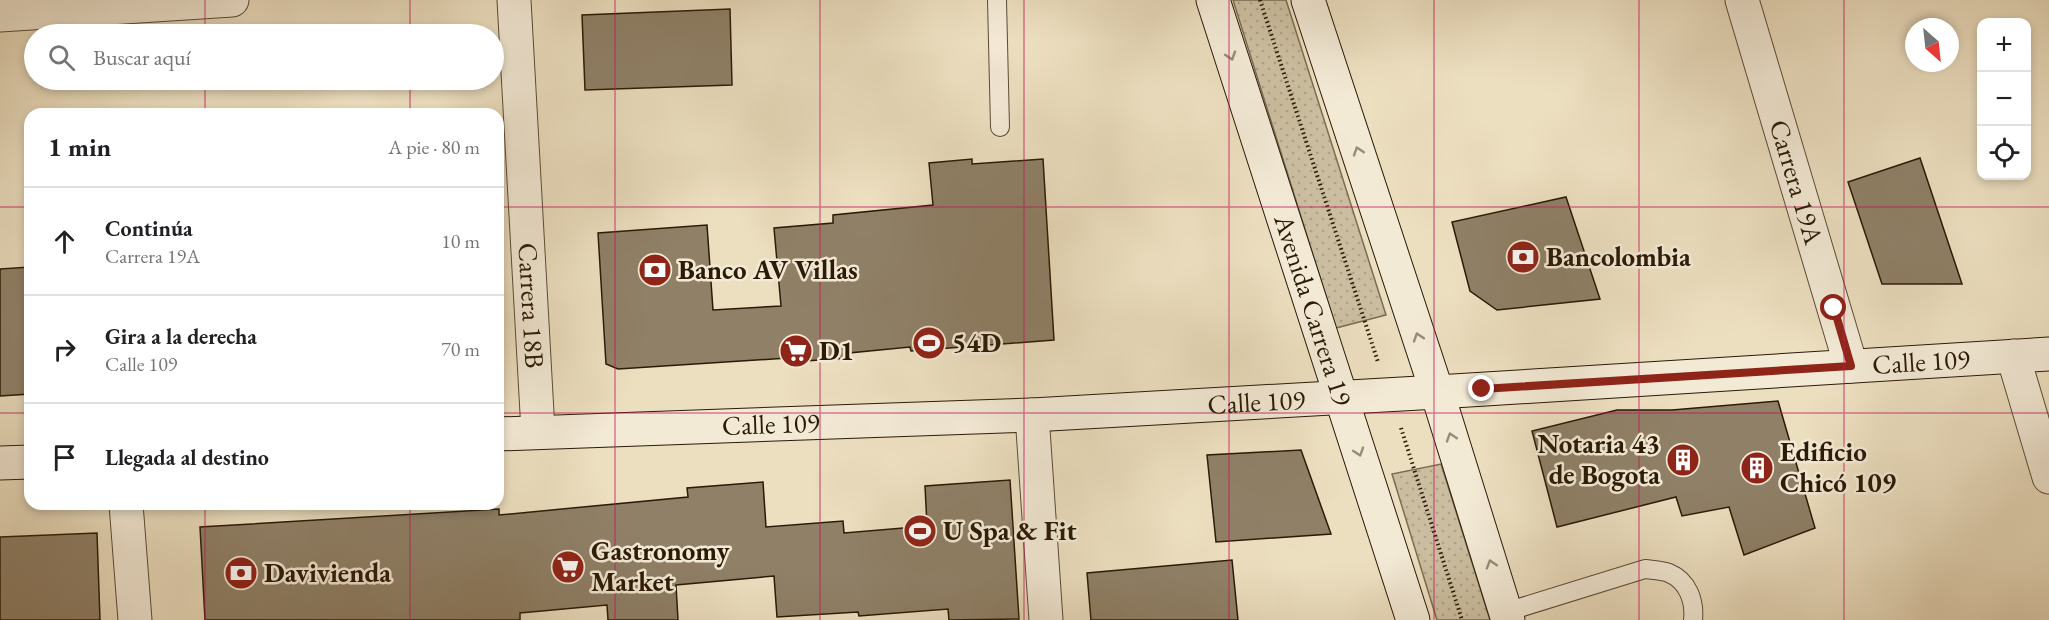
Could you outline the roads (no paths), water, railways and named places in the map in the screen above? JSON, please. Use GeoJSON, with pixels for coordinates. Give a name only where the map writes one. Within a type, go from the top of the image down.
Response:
{"type":"FeatureCollection","features":[{"type":"Feature","properties":{"kind":"street"},"geometry":{"type":"LineString","coordinates":[[0,15],[232,0]]}},
{"type":"Feature","properties":{"kind":"street","name":"Carrera 18B"},"geometry":{"type":"LineString","coordinates":[[514,0],[538,431]]}},
{"type":"Feature","properties":{"kind":"street","name":"Avenida Carrera 19"},"geometry":{"type":"LineString","coordinates":[[1213,0],[1413,620]]}},
{"type":"Feature","properties":{"kind":"street"},"geometry":{"type":"LineString","coordinates":[[1308,0],[1437,392],[1507,616]]}},
{"type":"Feature","properties":{"kind":"street","name":"Carrera 19A"},"geometry":{"type":"LineString","coordinates":[[1742,0],[1851,366]]}},
{"type":"Feature","properties":{"kind":"street","name":"Calle 109"},"geometry":{"type":"LineString","coordinates":[[504,434],[1032,415],[2049,354]]}},
{"type":"Feature","properties":{"kind":"street"},"geometry":{"type":"LineString","coordinates":[[2013,356],[2049,477]]}},
{"type":"Feature","properties":{"kind":"street"},"geometry":{"type":"LineString","coordinates":[[1032,415],[1046,620]]}},
{"type":"Feature","properties":{"kind":"street"},"geometry":{"type":"LineString","coordinates":[[0,463],[24,462]]}},
{"type":"Feature","properties":{"kind":"street"},"geometry":{"type":"LineString","coordinates":[[126,510],[135,620]]}},
{"type":"Feature","properties":{"kind":"lane"},"geometry":{"type":"LineString","coordinates":[[997,0],[1000,127]]}},
{"type":"Feature","properties":{"kind":"lane"},"geometry":{"type":"LineString","coordinates":[[1507,616],[1645,569],[1669,573],[1687,587],[1694,608],[1693,620]]}},
{"type":"Feature","properties":{"kind":"place","name":"Bancolombia"},"geometry":{"type":"Point","coordinates":[1523,257]}},
{"type":"Feature","properties":{"kind":"place","name":"Banco AV Villas"},"geometry":{"type":"Point","coordinates":[655,270]}},
{"type":"Feature","properties":{"kind":"place","name":"54D"},"geometry":{"type":"Point","coordinates":[929,343]}},
{"type":"Feature","properties":{"kind":"place","name":"D1"},"geometry":{"type":"Point","coordinates":[796,351]}},
{"type":"Feature","properties":{"kind":"place","name":"Notaria 43 de Bogota"},"geometry":{"type":"Point","coordinates":[1683,460]}},
{"type":"Feature","properties":{"kind":"place","name":"Edificio Chicó 109"},"geometry":{"type":"Point","coordinates":[1757,468]}},
{"type":"Feature","properties":{"kind":"place","name":"U Spa & Fit"},"geometry":{"type":"Point","coordinates":[920,531]}},
{"type":"Feature","properties":{"kind":"place","name":"Gastronomy Market"},"geometry":{"type":"Point","coordinates":[568,567]}},
{"type":"Feature","properties":{"kind":"place","name":"Davivienda"},"geometry":{"type":"Point","coordinates":[241,573]}}]}
